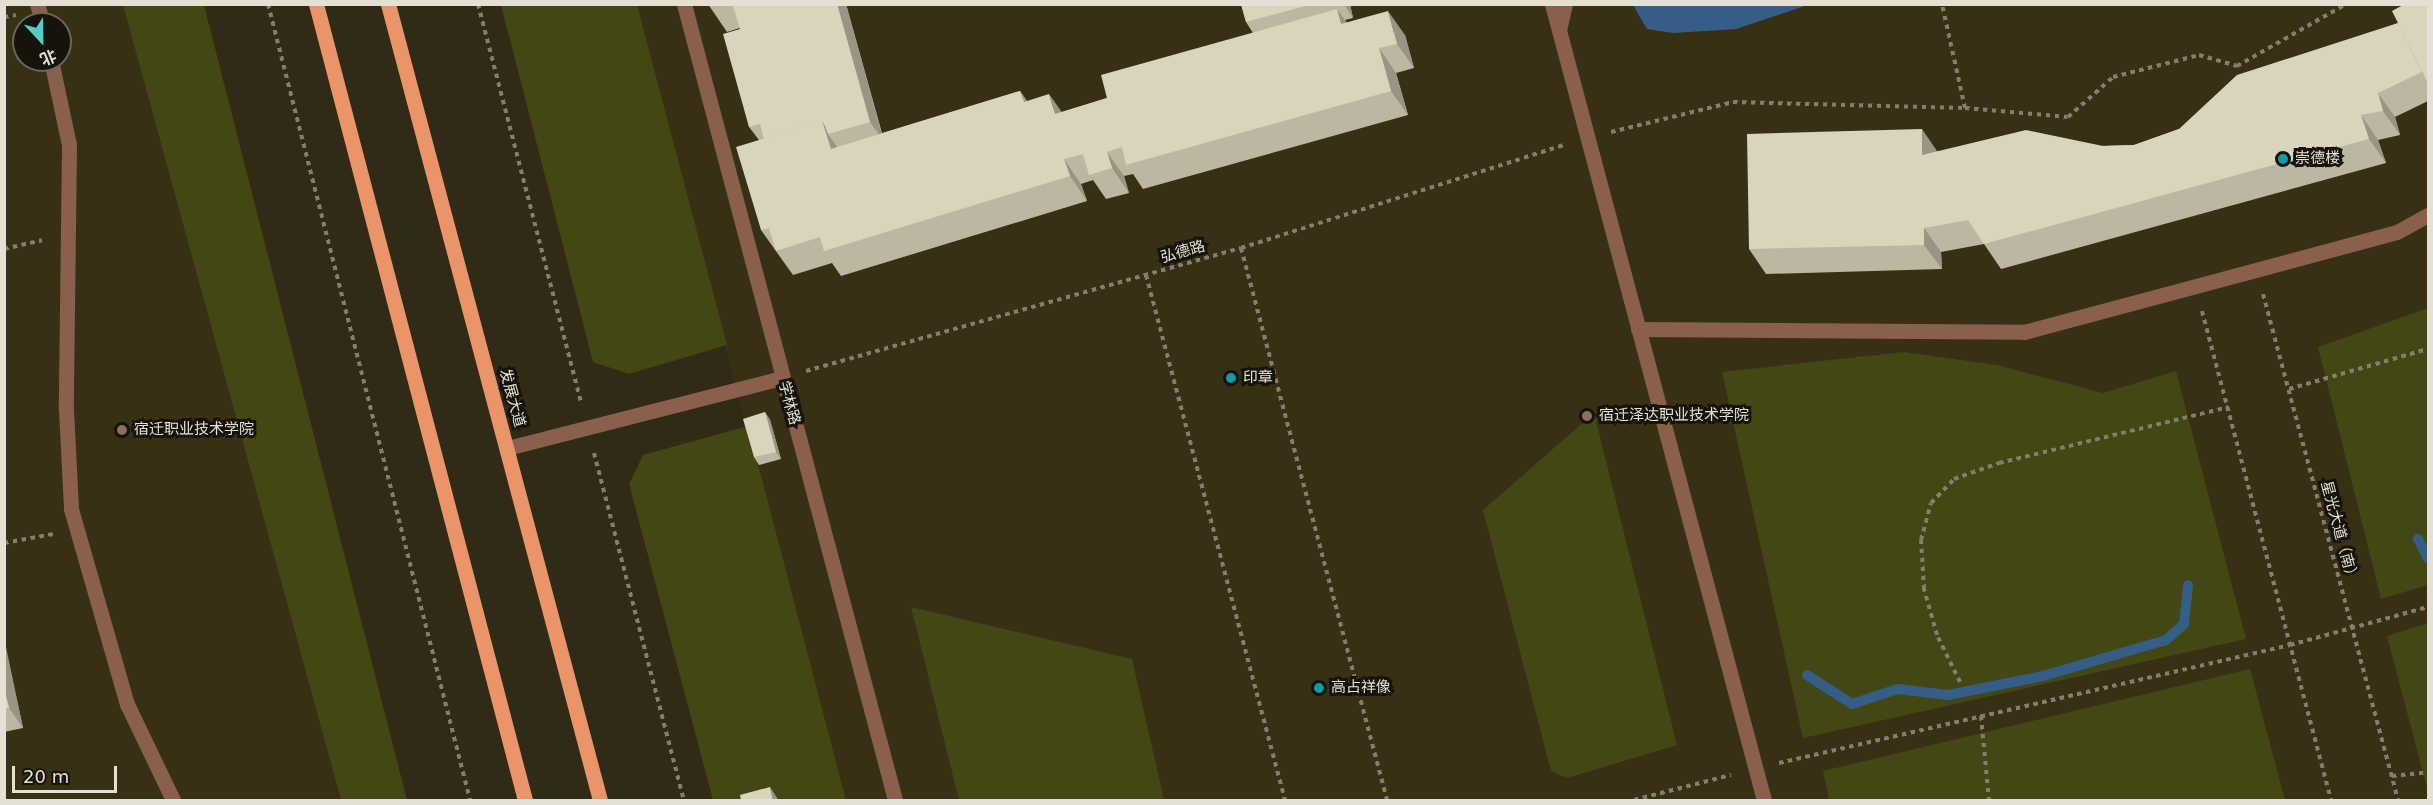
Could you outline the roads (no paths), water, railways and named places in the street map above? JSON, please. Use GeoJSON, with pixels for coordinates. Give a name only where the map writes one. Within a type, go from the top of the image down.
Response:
{"type":"FeatureCollection","features":[{"type":"Feature","properties":{"kind":"main road"},"geometry":{"type":"LineString","coordinates":[[316,4],[525,801]]}},
{"type":"Feature","properties":{"kind":"main road","name":"发展大道"},"geometry":{"type":"LineString","coordinates":[[388,4],[600,801]]}},
{"type":"Feature","properties":{"kind":"lane","name":"学林路"},"geometry":{"type":"LineString","coordinates":[[684,4],[895,801]]}},
{"type":"Feature","properties":{"kind":"lane"},"geometry":{"type":"LineString","coordinates":[[1552,4],[1764,801]]}},
{"type":"Feature","properties":{"kind":"lane"},"geometry":{"type":"LineString","coordinates":[[1558,33],[1565,4]]}},
{"type":"Feature","properties":{"kind":"lane"},"geometry":{"type":"LineString","coordinates":[[54,72],[69,146],[66,409],[77,530],[128,704],[173,801]]}},
{"type":"Feature","properties":{"kind":"lane"},"geometry":{"type":"LineString","coordinates":[[1638,329],[2024,332],[2397,232],[2428,215]]}},
{"type":"Feature","properties":{"kind":"lane"},"geometry":{"type":"LineString","coordinates":[[507,448],[782,378]]}},
{"type":"Feature","properties":{"kind":"water"},"geometry":{"type":"Polygon","coordinates":[[[1633,5],[1808,5],[1736,29],[1673,33],[1647,29],[1633,5]]]}},
{"type":"Feature","properties":{"kind":"waterway"},"geometry":{"type":"LineString","coordinates":[[2418,539],[2428,559]]}},
{"type":"Feature","properties":{"kind":"waterway"},"geometry":{"type":"LineString","coordinates":[[1807,675],[1852,704],[1898,689],[1948,695],[2043,676],[2166,640],[2184,624],[2188,585]]}},
{"type":"Feature","properties":{"kind":"place","name":"崇德楼"},"geometry":{"type":"Point","coordinates":[2283,159]}},
{"type":"Feature","properties":{"kind":"place","name":"印章"},"geometry":{"type":"Point","coordinates":[1231,378]}},
{"type":"Feature","properties":{"kind":"place","name":"宿迁泽达职业技术学院"},"geometry":{"type":"Point","coordinates":[1587,416]}},
{"type":"Feature","properties":{"kind":"place","name":"宿迁职业技术学院"},"geometry":{"type":"Point","coordinates":[122,430]}},
{"type":"Feature","properties":{"kind":"place","name":"高占祥像"},"geometry":{"type":"Point","coordinates":[1319,688]}}]}
